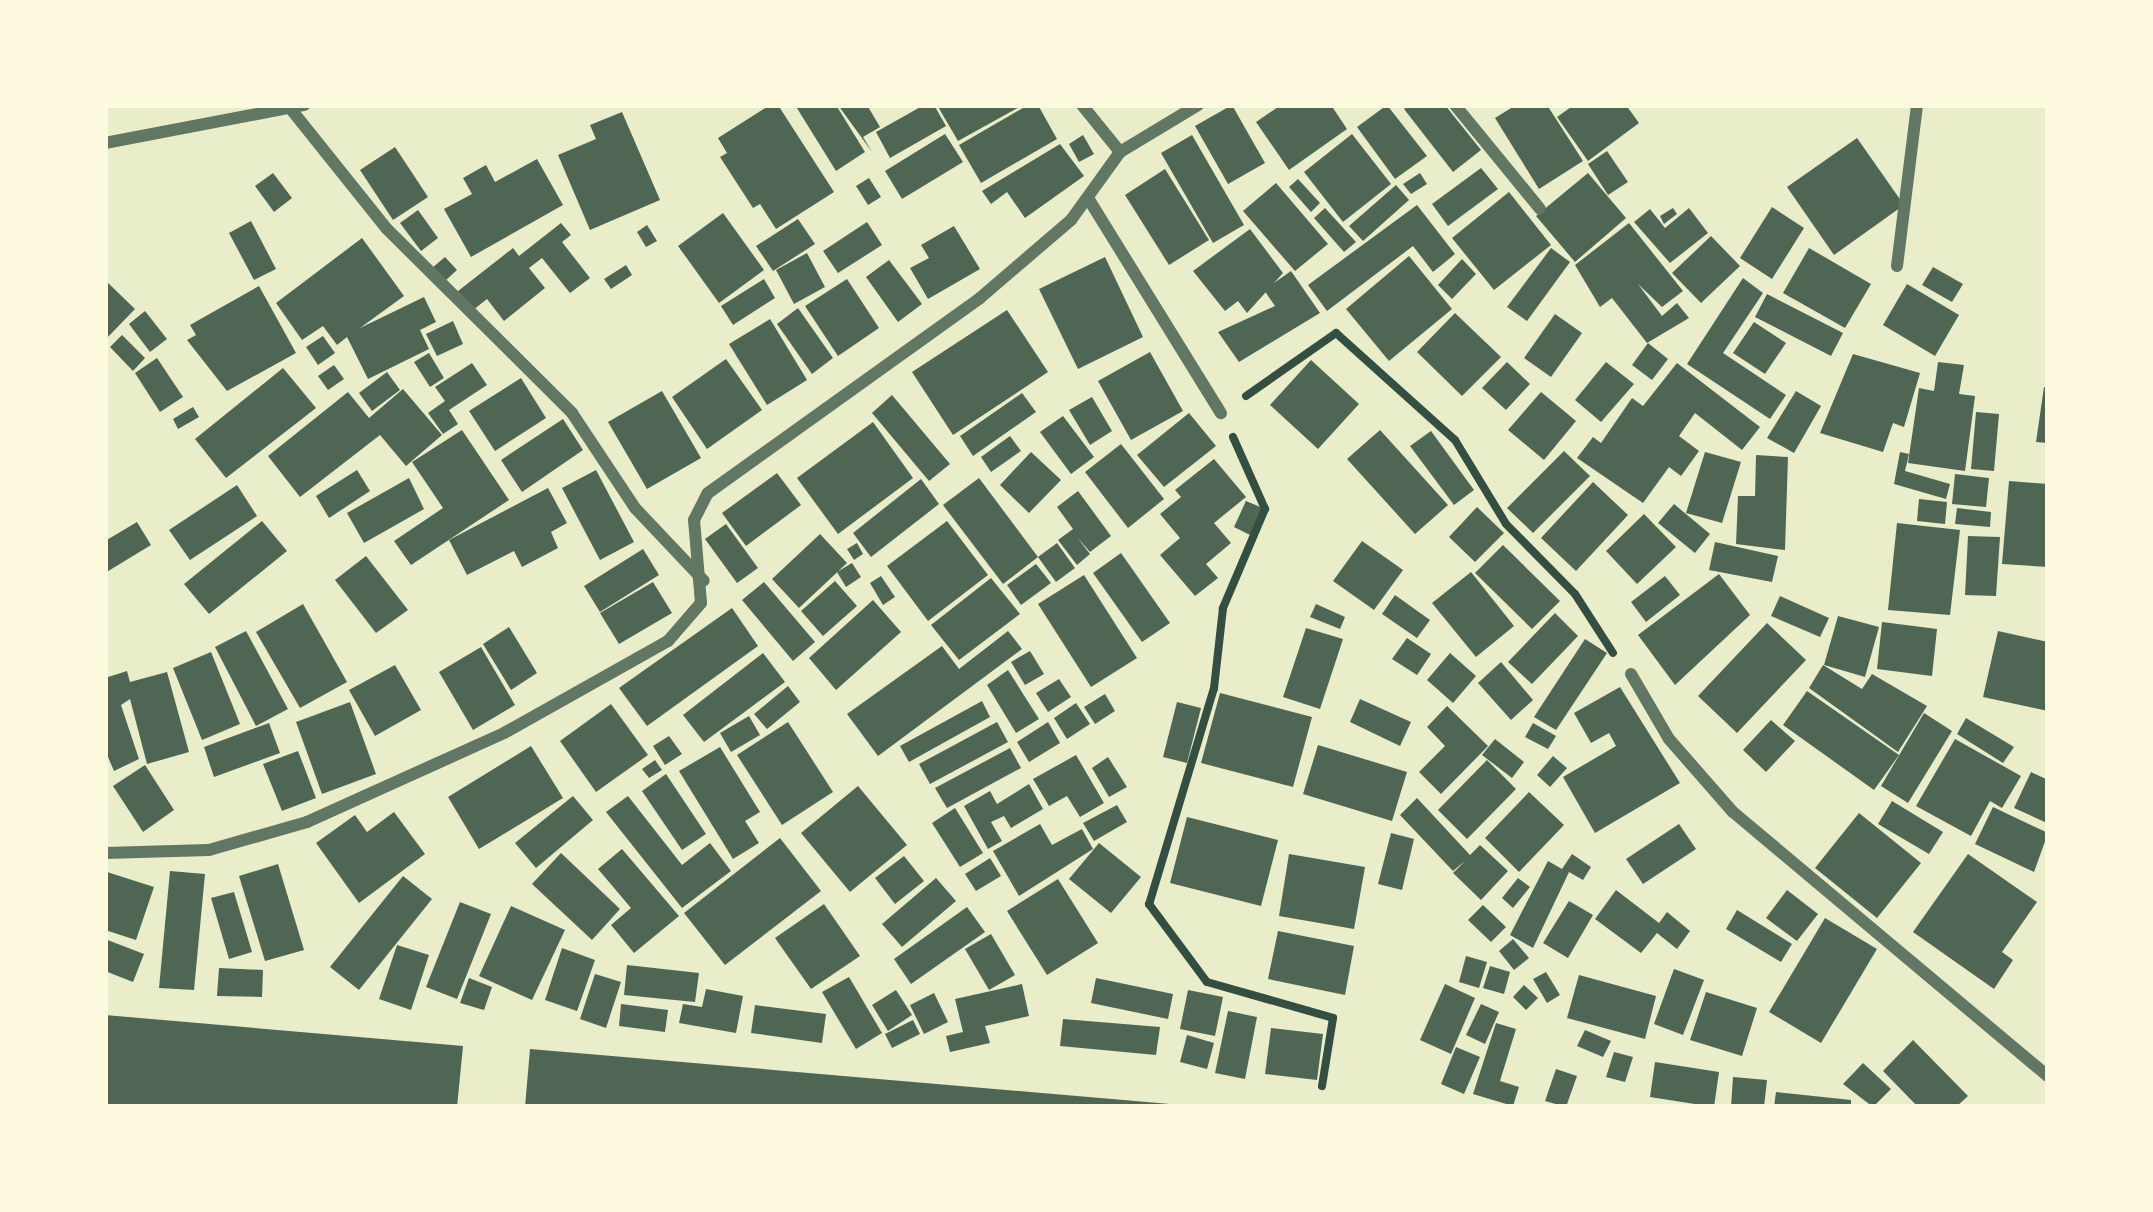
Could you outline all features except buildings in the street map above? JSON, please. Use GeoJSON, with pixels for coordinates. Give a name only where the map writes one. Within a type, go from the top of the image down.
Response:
{"type":"FeatureCollection","features":[{"type":"Feature","properties":{"kind":"street"},"geometry":{"type":"LineString","coordinates":[[1082,105],[1120,152]]}},
{"type":"Feature","properties":{"kind":"street"},"geometry":{"type":"LineString","coordinates":[[105,853],[209,850],[385,791],[668,641],[692,622],[704,582],[694,520],[708,493],[980,298],[1088,198],[1120,152],[1198,105]]}},
{"type":"Feature","properties":{"kind":"street"},"geometry":{"type":"LineString","coordinates":[[1455,105],[1540,209]]}},
{"type":"Feature","properties":{"kind":"street"},"geometry":{"type":"LineString","coordinates":[[1897,266],[1917,105]]}},
{"type":"Feature","properties":{"kind":"street"},"geometry":{"type":"LineString","coordinates":[[105,143],[297,106],[387,230],[572,413],[635,508],[704,582]]}},
{"type":"Feature","properties":{"kind":"street"},"geometry":{"type":"LineString","coordinates":[[1088,198],[1221,413]]}},
{"type":"Feature","properties":{"kind":"street"},"geometry":{"type":"LineString","coordinates":[[1631,674],[1669,739],[1733,812],[2048,1076]]}},
{"type":"Feature","properties":{"kind":"path"},"geometry":{"type":"LineString","coordinates":[[1322,1087],[1333,1018],[1207,982],[1149,904],[1214,688],[1223,608],[1264,509],[1221,413],[1336,333],[1454,440],[1506,524],[1575,594],[1631,674]]}}]}
